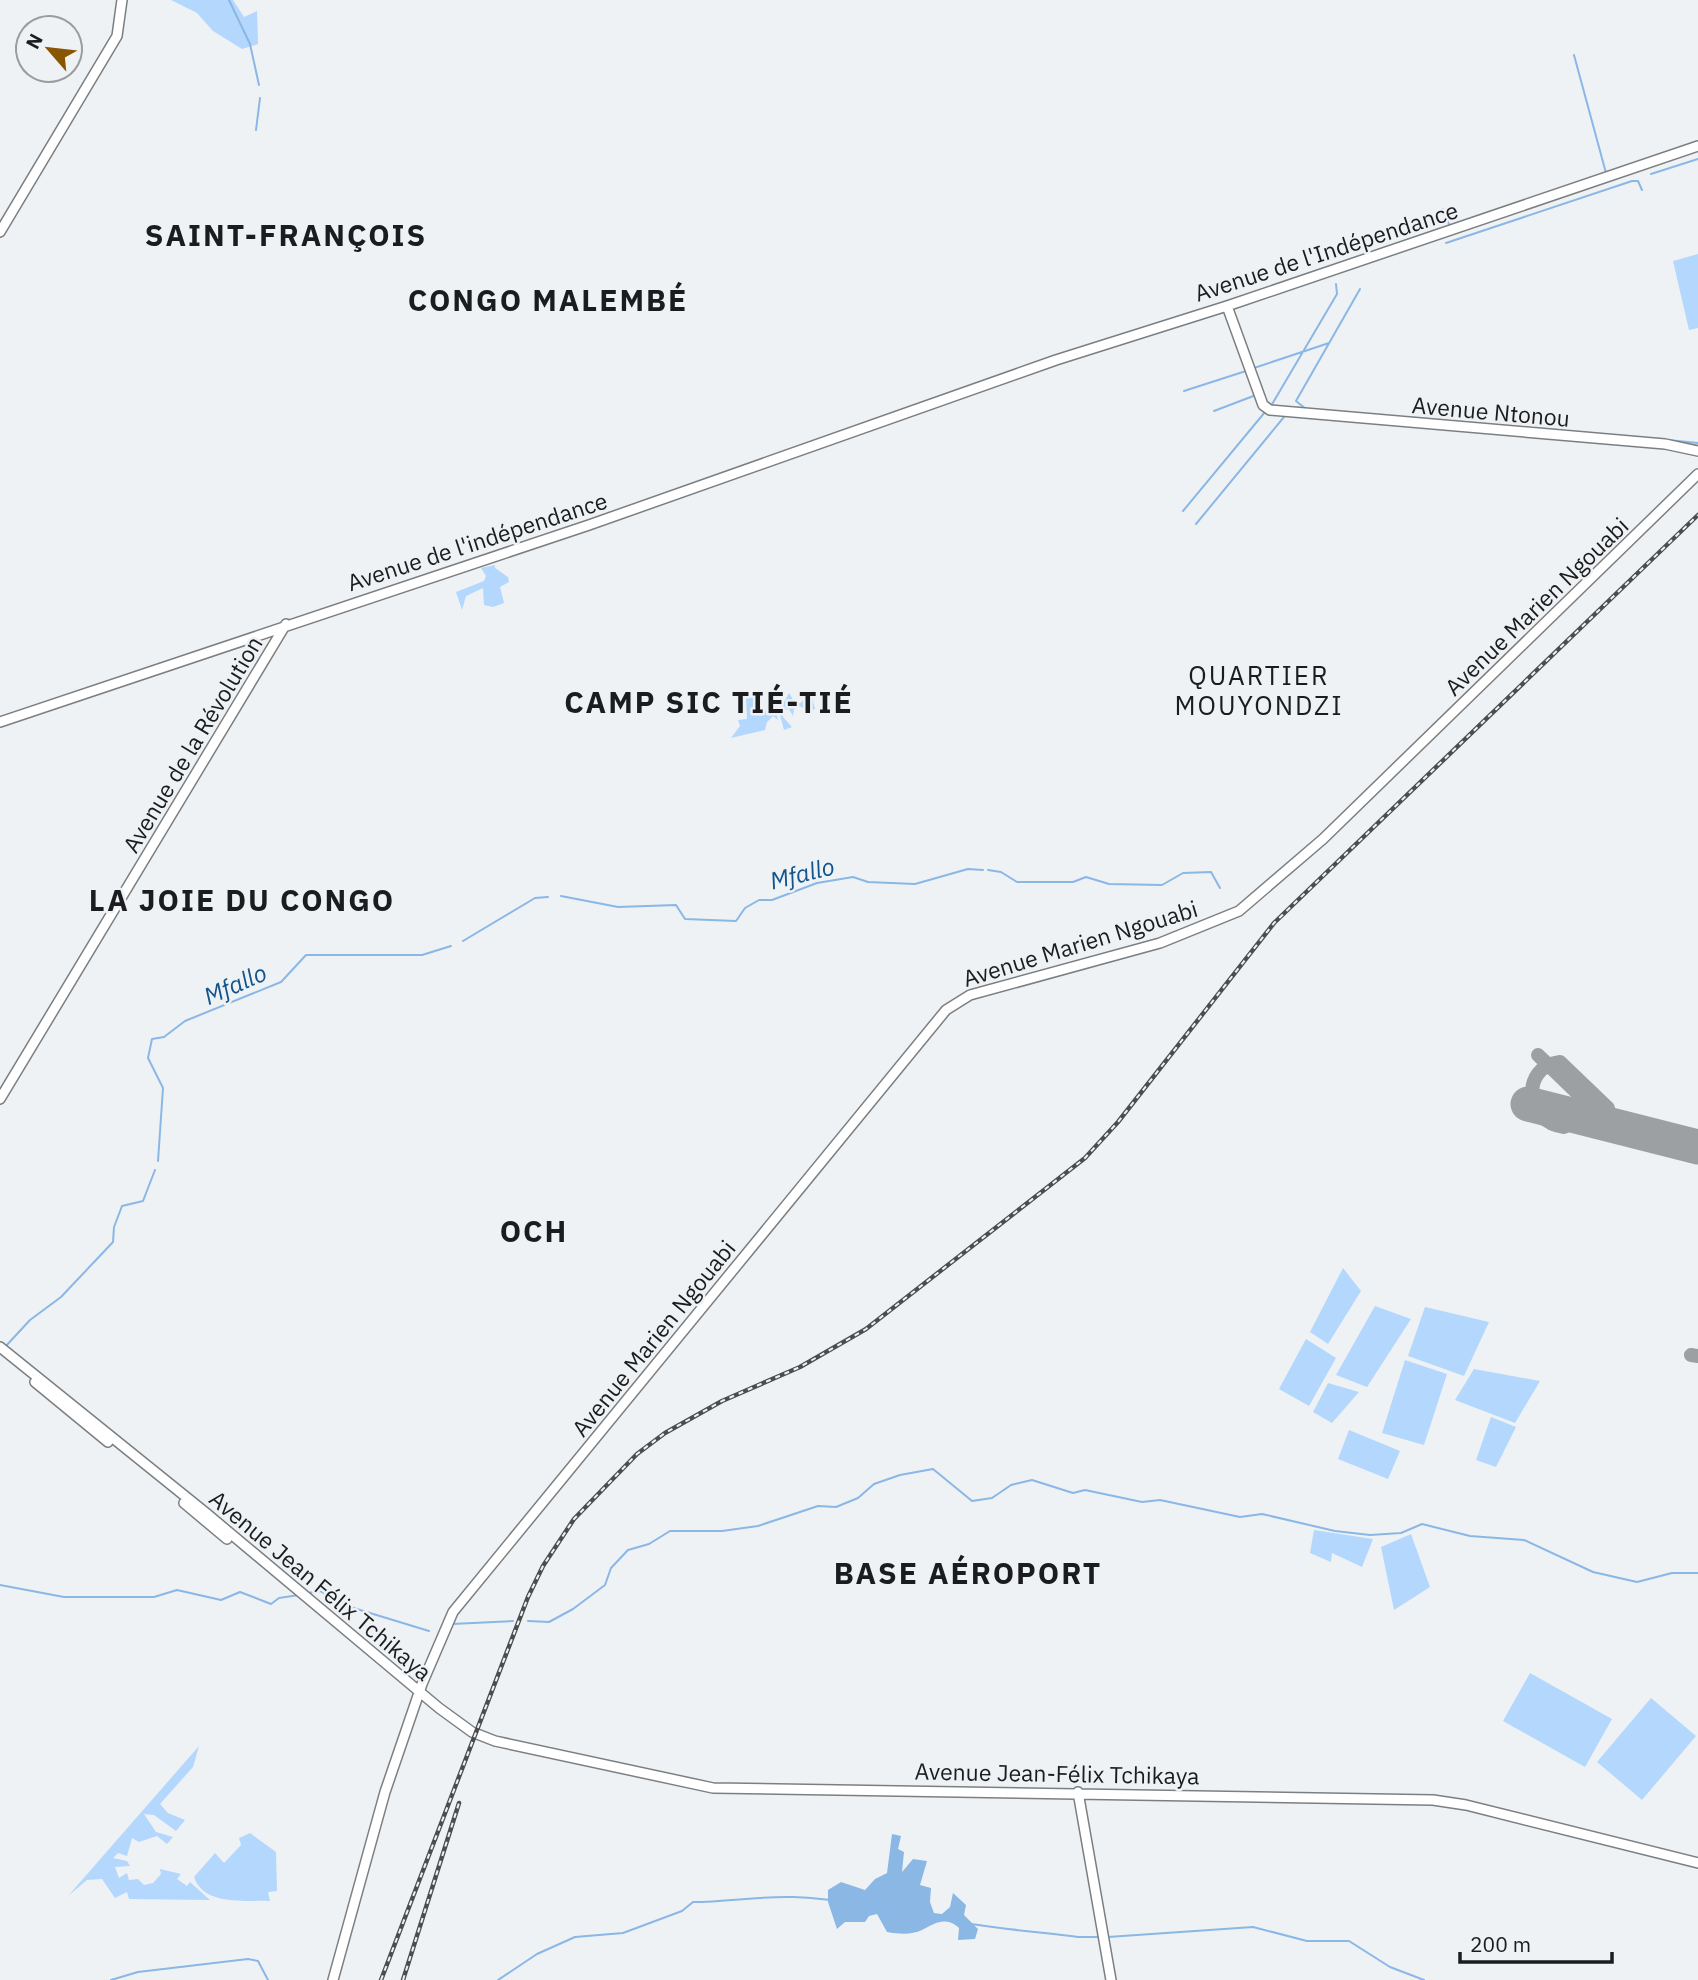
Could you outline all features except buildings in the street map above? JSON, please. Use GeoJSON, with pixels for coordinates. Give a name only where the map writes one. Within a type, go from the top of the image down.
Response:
{"type":"FeatureCollection","features":[{"type":"Feature","properties":{"kind":"street"},"geometry":{"type":"LineString","coordinates":[[0,232],[117,36],[122,0]]}},
{"type":"Feature","properties":{"kind":"street","name":"Avenue de l'Indépendance"},"geometry":{"type":"LineString","coordinates":[[965,392],[1698,146]]}},
{"type":"Feature","properties":{"kind":"street","name":"Avenue Ntonou"},"geometry":{"type":"LineString","coordinates":[[1227,306],[1263,405],[1280,413],[1652,443],[1698,451]]}},
{"type":"Feature","properties":{"kind":"street","name":"Avenue de l'indépendance"},"geometry":{"type":"LineString","coordinates":[[0,722],[589,525],[965,392]]}},
{"type":"Feature","properties":{"kind":"street","name":"Avenue Marien Ngouabi"},"geometry":{"type":"LineString","coordinates":[[333,1980],[398,1752],[445,1625],[460,1602],[946,1010],[961,998],[1160,943],[1239,911],[1323,839],[1698,474]]}},
{"type":"Feature","properties":{"kind":"street","name":"Avenue de la Révolution"},"geometry":{"type":"LineString","coordinates":[[0,1092],[284,625]]}},
{"type":"Feature","properties":{"kind":"street","name":"Avenue de la Révolution"},"geometry":{"type":"LineString","coordinates":[[0,1099],[284,625]]}},
{"type":"Feature","properties":{"kind":"street","name":"Avenue Jean Félix Tchikaya"},"geometry":{"type":"LineString","coordinates":[[0,1347],[420,1690]]}},
{"type":"Feature","properties":{"kind":"street","name":"Avenue Jean Félix Tchikaya"},"geometry":{"type":"LineString","coordinates":[[0,1353],[420,1690]]}},
{"type":"Feature","properties":{"kind":"street","name":"Avenue Jean-Félix Tchikaya"},"geometry":{"type":"LineString","coordinates":[[420,1690],[454,1720],[489,1739],[713,1788],[1433,1800],[1466,1805],[1698,1863]]}},
{"type":"Feature","properties":{"kind":"street"},"geometry":{"type":"LineString","coordinates":[[1078,1793],[1111,1980]]}},
{"type":"Feature","properties":{"kind":"shaded area"},"geometry":{"type":"Polygon","coordinates":[[[171,0],[233,0],[244,17],[257,11],[258,44],[242,49],[213,31],[197,13],[171,0]]]}},
{"type":"Feature","properties":{"kind":"shaded area"},"geometry":{"type":"Polygon","coordinates":[[[1698,254],[1698,328],[1689,330],[1673,261],[1698,254]]]}},
{"type":"Feature","properties":{"kind":"shaded area"},"geometry":{"type":"Polygon","coordinates":[[[495,565],[495,568],[508,577],[509,582],[500,587],[504,603],[493,607],[484,605],[483,588],[466,596],[462,610],[456,592],[484,581],[486,576],[481,568],[495,565]]]}},
{"type":"Feature","properties":{"kind":"shaded area"},"geometry":{"type":"Polygon","coordinates":[[[810,690],[815,709],[807,711],[800,706],[794,709],[793,716],[789,709],[783,710],[783,717],[792,727],[784,730],[776,701],[783,704],[789,693],[795,703],[801,703],[810,690]]]}},
{"type":"Feature","properties":{"kind":"shaded area"},"geometry":{"type":"Polygon","coordinates":[[[754,695],[761,713],[772,708],[773,701],[778,720],[773,716],[767,722],[765,730],[731,738],[740,726],[738,720],[747,719],[746,698],[754,695]]]}},
{"type":"Feature","properties":{"kind":"shaded area"},"geometry":{"type":"Polygon","coordinates":[[[1343,1268],[1361,1291],[1328,1344],[1310,1332],[1343,1268]]]}},
{"type":"Feature","properties":{"kind":"shaded area"},"geometry":{"type":"Polygon","coordinates":[[[1375,1306],[1411,1319],[1367,1387],[1336,1375],[1375,1306]]]}},
{"type":"Feature","properties":{"kind":"shaded area"},"geometry":{"type":"Polygon","coordinates":[[[1425,1307],[1489,1322],[1464,1376],[1408,1356],[1425,1307]]]}},
{"type":"Feature","properties":{"kind":"shaded area"},"geometry":{"type":"Polygon","coordinates":[[[1306,1339],[1336,1358],[1309,1406],[1279,1389],[1306,1339]]]}},
{"type":"Feature","properties":{"kind":"shaded area"},"geometry":{"type":"Polygon","coordinates":[[[1405,1360],[1447,1374],[1424,1445],[1382,1433],[1405,1360]]]}},
{"type":"Feature","properties":{"kind":"shaded area"},"geometry":{"type":"Polygon","coordinates":[[[1474,1369],[1540,1381],[1515,1423],[1455,1400],[1474,1369]]]}},
{"type":"Feature","properties":{"kind":"shaded area"},"geometry":{"type":"Polygon","coordinates":[[[1328,1383],[1359,1392],[1332,1423],[1313,1412],[1328,1383]]]}},
{"type":"Feature","properties":{"kind":"shaded area"},"geometry":{"type":"Polygon","coordinates":[[[1491,1417],[1516,1427],[1496,1467],[1476,1460],[1491,1417]]]}},
{"type":"Feature","properties":{"kind":"shaded area"},"geometry":{"type":"Polygon","coordinates":[[[1349,1430],[1400,1451],[1388,1479],[1338,1459],[1349,1430]]]}},
{"type":"Feature","properties":{"kind":"shaded area"},"geometry":{"type":"Polygon","coordinates":[[[1314,1530],[1373,1539],[1362,1567],[1332,1553],[1331,1562],[1310,1553],[1314,1530]]]}},
{"type":"Feature","properties":{"kind":"shaded area"},"geometry":{"type":"Polygon","coordinates":[[[1411,1534],[1430,1587],[1394,1610],[1381,1547],[1411,1534]]]}},
{"type":"Feature","properties":{"kind":"shaded area"},"geometry":{"type":"Polygon","coordinates":[[[1530,1673],[1612,1719],[1585,1767],[1503,1721],[1530,1673]]]}},
{"type":"Feature","properties":{"kind":"shaded area"},"geometry":{"type":"Polygon","coordinates":[[[1651,1698],[1696,1736],[1642,1800],[1597,1762],[1651,1698]]]}},
{"type":"Feature","properties":{"kind":"shaded area"},"geometry":{"type":"Polygon","coordinates":[[[199,1746],[193,1767],[160,1804],[168,1813],[185,1820],[176,1831],[154,1815],[144,1814],[156,1832],[173,1837],[167,1844],[157,1836],[139,1842],[132,1838],[127,1856],[118,1853],[113,1858],[127,1861],[130,1866],[115,1867],[119,1878],[127,1873],[129,1880],[138,1879],[144,1885],[153,1883],[161,1874],[160,1869],[181,1874],[177,1879],[187,1886],[190,1882],[210,1900],[129,1899],[127,1892],[115,1898],[102,1879],[87,1880],[68,1896],[199,1746]]]}},
{"type":"Feature","properties":{"kind":"shaded area"},"geometry":{"type":"Polygon","coordinates":[[[250,1833],[276,1852],[277,1891],[268,1892],[270,1901],[226,1900],[206,1893],[194,1877],[215,1853],[224,1863],[241,1845],[239,1838],[250,1833]]]}},
{"type":"Feature","properties":{"kind":"shaded area"},"geometry":{"type":"Polygon","coordinates":[[[892,1834],[901,1836],[898,1849],[904,1852],[902,1872],[913,1859],[927,1861],[920,1885],[931,1888],[930,1902],[934,1913],[942,1914],[950,1907],[953,1893],[966,1905],[964,1915],[978,1929],[975,1939],[958,1940],[959,1928],[950,1922],[936,1923],[914,1933],[887,1932],[877,1914],[869,1916],[865,1922],[845,1922],[837,1929],[828,1902],[828,1890],[841,1882],[865,1890],[875,1879],[887,1873],[892,1834]]]}},
{"type":"Feature","properties":{"kind":"waterway"},"geometry":{"type":"LineString","coordinates":[[229,0],[250,44],[259,85]]}},
{"type":"Feature","properties":{"kind":"waterway"},"geometry":{"type":"LineString","coordinates":[[1574,55],[1606,173]]}},
{"type":"Feature","properties":{"kind":"waterway"},"geometry":{"type":"LineString","coordinates":[[256,130],[260,98]]}},
{"type":"Feature","properties":{"kind":"waterway"},"geometry":{"type":"LineString","coordinates":[[1651,174],[1698,159]]}},
{"type":"Feature","properties":{"kind":"waterway"},"geometry":{"type":"LineString","coordinates":[[1446,243],[1632,181],[1638,181],[1642,190]]}},
{"type":"Feature","properties":{"kind":"waterway"},"geometry":{"type":"LineString","coordinates":[[1443,209],[1450,227]]}},
{"type":"Feature","properties":{"kind":"waterway"},"geometry":{"type":"LineString","coordinates":[[1271,406],[1337,294],[1336,284]]}},
{"type":"Feature","properties":{"kind":"waterway"},"geometry":{"type":"LineString","coordinates":[[1306,409],[1296,401],[1360,289]]}},
{"type":"Feature","properties":{"kind":"waterway"},"geometry":{"type":"LineString","coordinates":[[1254,368],[1329,343]]}},
{"type":"Feature","properties":{"kind":"waterway"},"geometry":{"type":"LineString","coordinates":[[1184,391],[1246,371]]}},
{"type":"Feature","properties":{"kind":"waterway"},"geometry":{"type":"LineString","coordinates":[[1214,411],[1256,395]]}},
{"type":"Feature","properties":{"kind":"waterway"},"geometry":{"type":"LineString","coordinates":[[1183,511],[1265,412]]}},
{"type":"Feature","properties":{"kind":"waterway"},"geometry":{"type":"LineString","coordinates":[[1196,524],[1284,417]]}},
{"type":"Feature","properties":{"kind":"waterway"},"geometry":{"type":"LineString","coordinates":[[1668,440],[1698,443]]}},
{"type":"Feature","properties":{"kind":"waterway","name":"Mfallo"},"geometry":{"type":"LineString","coordinates":[[561,896],[618,907],[676,905],[685,919],[736,921],[745,908],[759,900],[772,900],[817,883],[853,877],[868,882],[915,884],[968,869],[983,870]]}},
{"type":"Feature","properties":{"kind":"waterway","name":"Mfallo"},"geometry":{"type":"LineString","coordinates":[[988,870],[1001,872],[1017,882],[1073,882],[1086,877],[1109,884],[1162,885],[1183,873],[1211,872],[1220,888]]}},
{"type":"Feature","properties":{"kind":"waterway","name":"Mfallo"},"geometry":{"type":"LineString","coordinates":[[463,941],[535,898],[548,897]]}},
{"type":"Feature","properties":{"kind":"waterway","name":"Mfallo"},"geometry":{"type":"LineString","coordinates":[[158,1161],[163,1088],[148,1058],[152,1039],[164,1037],[185,1021],[281,982],[306,955],[422,955],[451,946]]}},
{"type":"Feature","properties":{"kind":"waterway","name":"Mfallo"},"geometry":{"type":"LineString","coordinates":[[5,1347],[30,1320],[61,1297],[113,1242],[114,1227],[122,1206],[143,1201],[155,1170]]}},
{"type":"Feature","properties":{"kind":"waterway"},"geometry":{"type":"LineString","coordinates":[[528,1621],[549,1622],[573,1609],[605,1585],[611,1568],[628,1550],[649,1544],[670,1531],[722,1531],[758,1526],[818,1506],[836,1507],[858,1498],[874,1484],[900,1475],[933,1469],[972,1501],[992,1498],[1011,1485],[1032,1480],[1073,1493],[1085,1490],[1142,1502],[1160,1500],[1240,1517],[1262,1514],[1335,1531],[1370,1535],[1401,1533],[1422,1524],[1470,1536],[1524,1540],[1593,1572],[1637,1582],[1672,1573],[1698,1573]]}},
{"type":"Feature","properties":{"kind":"waterway"},"geometry":{"type":"LineString","coordinates":[[0,1585],[64,1597],[154,1597],[177,1590],[221,1600],[240,1592],[271,1604],[279,1598],[299,1595]]}},
{"type":"Feature","properties":{"kind":"waterway"},"geometry":{"type":"LineString","coordinates":[[308,1593],[320,1591],[347,1606],[429,1631]]}},
{"type":"Feature","properties":{"kind":"waterway"},"geometry":{"type":"LineString","coordinates":[[452,1624],[513,1621]]}},
{"type":"Feature","properties":{"kind":"waterway"},"geometry":{"type":"LineString","coordinates":[[498,1980],[537,1954],[575,1937],[623,1933],[682,1911],[693,1902],[811,1898],[862,1904],[985,1926],[1099,1937]]}},
{"type":"Feature","properties":{"kind":"waterway"},"geometry":{"type":"LineString","coordinates":[[1108,1937],[1253,1927],[1307,1941],[1349,1941],[1390,1967],[1424,1980]]}},
{"type":"Feature","properties":{"kind":"waterway"},"geometry":{"type":"LineString","coordinates":[[111,1980],[138,1972],[248,1959],[258,1961],[268,1980]]}},
{"type":"Feature","properties":{"kind":"taxiway"},"geometry":{"type":"LineString","coordinates":[[1538,1055],[1604,1119],[1618,1127]]}},
{"type":"Feature","properties":{"kind":"taxiway"},"geometry":{"type":"LineString","coordinates":[[1583,1118],[1564,1127],[1551,1123],[1535,1106],[1533,1084],[1538,1074],[1547,1066],[1560,1062],[1608,1108]]}},
{"type":"Feature","properties":{"kind":"taxiway"},"geometry":{"type":"LineString","coordinates":[[1691,1355],[1698,1356]]}},
{"type":"Feature","properties":{"kind":"runway"},"geometry":{"type":"LineString","coordinates":[[1528,1104],[1698,1147]]}},
{"type":"Feature","properties":{"kind":"railway"},"geometry":{"type":"LineString","coordinates":[[381,1980],[528,1597],[543,1566],[574,1519],[637,1454],[665,1433],[722,1401],[800,1367],[866,1329],[1085,1158],[1118,1122],[1274,923],[1698,515]]}},
{"type":"Feature","properties":{"kind":"railway"},"geometry":{"type":"LineString","coordinates":[[403,1980],[459,1803]]}},
{"type":"Feature","properties":{"kind":"district","name":"SAINT-FRANÇOIS"},"geometry":{"type":"Point","coordinates":[286,234]}},
{"type":"Feature","properties":{"kind":"district","name":"CONGO MALEMBÉ"},"geometry":{"type":"Point","coordinates":[548,299]}},
{"type":"Feature","properties":{"kind":"district","name":"QUARTIER MOUYONDZI"},"geometry":{"type":"Point","coordinates":[1259,690]}},
{"type":"Feature","properties":{"kind":"district","name":"CAMP SIC TIÉ-TIÉ"},"geometry":{"type":"Point","coordinates":[709,701]}},
{"type":"Feature","properties":{"kind":"district","name":"LA JOIE DU CONGO"},"geometry":{"type":"Point","coordinates":[242,899]}},
{"type":"Feature","properties":{"kind":"district","name":"OCH"},"geometry":{"type":"Point","coordinates":[534,1230]}},
{"type":"Feature","properties":{"kind":"district","name":"BASE AÉROPORT"},"geometry":{"type":"Point","coordinates":[968,1572]}}]}
